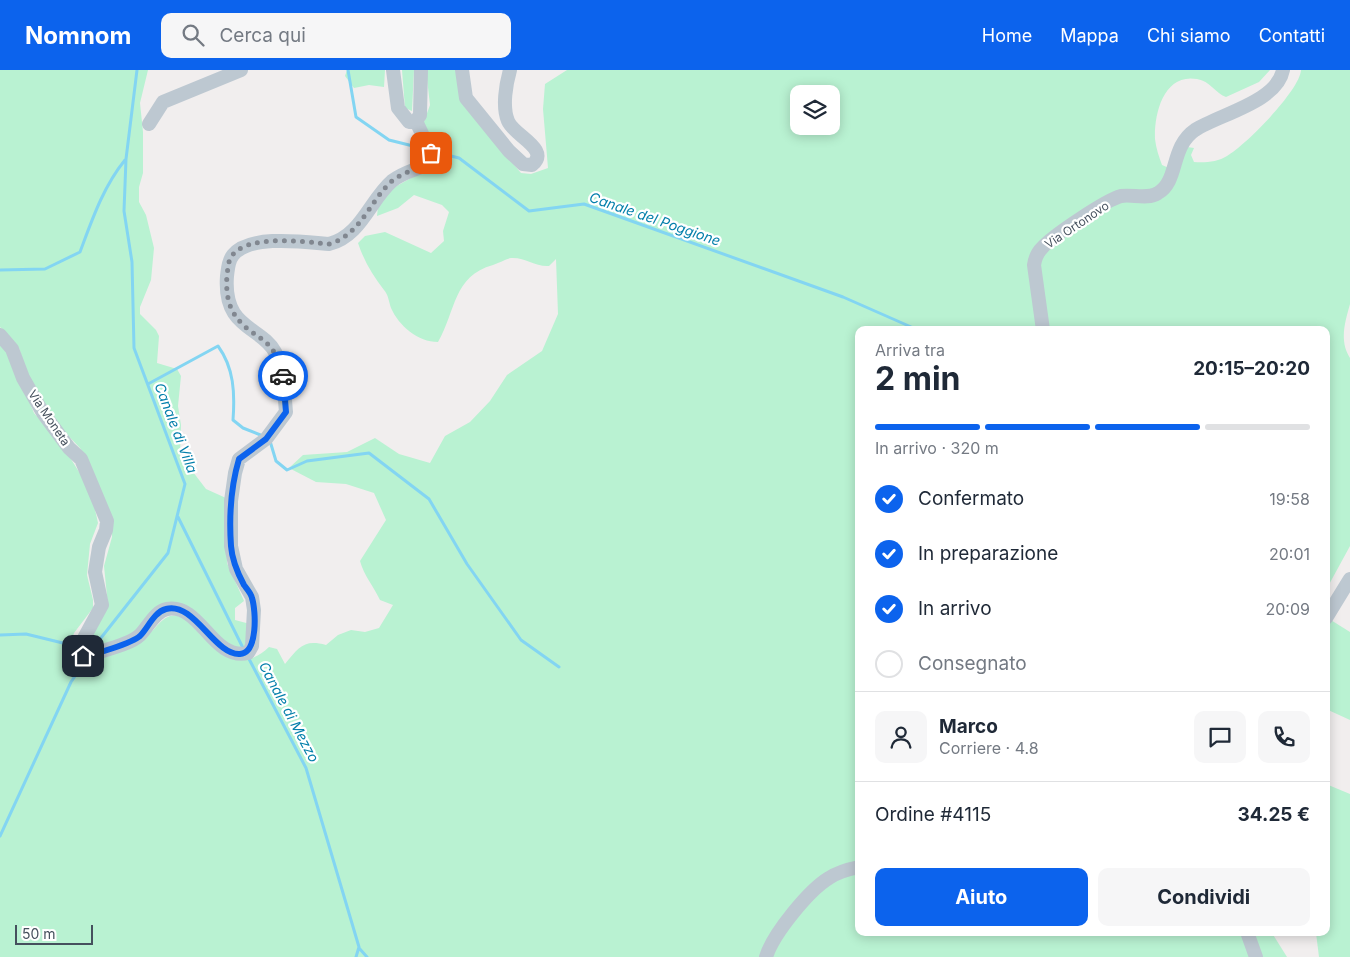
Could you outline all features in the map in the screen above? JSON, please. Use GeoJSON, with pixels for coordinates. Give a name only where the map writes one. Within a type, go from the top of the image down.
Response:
{"type":"FeatureCollection","features":[{"type":"Feature","properties":{"kind":"street"},"geometry":{"type":"LineString","coordinates":[[149,124],[163,102],[241,70]]}},
{"type":"Feature","properties":{"kind":"street"},"geometry":{"type":"LineString","coordinates":[[393,70],[398,108],[409,122],[416,121],[420,115],[421,70]]}},
{"type":"Feature","properties":{"kind":"street"},"geometry":{"type":"LineString","coordinates":[[462,70],[466,98],[509,151],[523,164],[532,165],[538,160],[539,154],[536,148],[515,132],[507,120],[506,93],[510,70]]}},
{"type":"Feature","properties":{"kind":"street","name":"Via Ortonovo"},"geometry":{"type":"LineString","coordinates":[[1042,326],[1034,265],[1035,258],[1043,246],[1121,196],[1152,196],[1159,193],[1168,186],[1183,140],[1212,120],[1266,94],[1276,85],[1283,70]]}},
{"type":"Feature","properties":{"kind":"street","name":"Via Moneta"},"geometry":{"type":"LineString","coordinates":[[0,335],[12,349],[23,378],[43,413],[69,448],[81,460],[107,521],[106,530],[99,547],[95,572],[102,605],[78,648],[79,652],[92,654],[131,641],[139,636],[157,615],[166,609],[175,609],[205,628],[224,651],[241,654],[248,653],[252,646],[254,610],[252,597],[236,569],[231,546],[231,501],[239,459],[266,439],[286,412],[283,374],[276,353],[269,343],[246,326],[233,311],[226,290],[228,263],[231,256],[237,251],[266,241],[329,244],[338,242],[348,235],[394,180],[428,164],[431,153],[416,121]]}},
{"type":"Feature","properties":{"kind":"street"},"geometry":{"type":"LineString","coordinates":[[1330,612],[1350,579]]}},
{"type":"Feature","properties":{"kind":"street"},"geometry":{"type":"LineString","coordinates":[[766,957],[776,937],[821,884],[840,872],[855,868]]}},
{"type":"Feature","properties":{"kind":"street"},"geometry":{"type":"LineString","coordinates":[[1248,936],[1256,957]]}},
{"type":"Feature","properties":{"kind":"green space"},"geometry":{"type":"Polygon","coordinates":[[[0,70],[148,70],[140,103],[143,132],[143,173],[139,187],[139,202],[146,215],[154,248],[151,280],[140,307],[140,314],[156,330],[159,336],[157,363],[177,369],[181,376],[178,406],[181,425],[180,455],[206,489],[226,498],[227,563],[244,601],[235,608],[235,620],[250,624],[248,644],[233,650],[184,609],[171,602],[156,607],[137,633],[87,650],[84,646],[108,606],[104,566],[112,537],[112,519],[90,464],[80,448],[59,426],[28,377],[19,348],[0,327],[0,70]]]}},
{"type":"Feature","properties":{"kind":"green space"},"geometry":{"type":"Polygon","coordinates":[[[347,70],[385,70],[384,87],[369,85],[354,88],[345,76],[347,70]]]}},
{"type":"Feature","properties":{"kind":"green space"},"geometry":{"type":"Polygon","coordinates":[[[402,70],[414,70],[412,111],[405,108],[402,70]]]}},
{"type":"Feature","properties":{"kind":"green space"},"geometry":{"type":"Polygon","coordinates":[[[426,70],[455,70],[474,118],[521,173],[531,174],[548,168],[543,109],[545,84],[567,70],[1270,70],[1259,82],[1226,97],[1202,80],[1197,79],[1186,79],[1176,82],[1169,88],[1159,107],[1156,118],[1155,139],[1162,165],[1169,168],[1187,147],[1194,148],[1191,155],[1194,162],[1219,160],[1236,150],[1282,103],[1292,90],[1301,70],[1350,70],[1350,304],[1344,338],[1350,358],[1350,546],[1330,583],[1330,326],[855,326],[855,936],[1274,936],[1287,957],[0,957],[0,343],[7,349],[34,413],[64,448],[91,491],[98,523],[90,544],[87,575],[93,608],[74,633],[70,646],[73,654],[117,646],[142,638],[165,618],[170,616],[184,618],[213,646],[233,659],[244,660],[256,656],[269,647],[277,649],[285,664],[298,649],[307,644],[318,643],[326,645],[338,635],[351,630],[365,632],[379,628],[393,605],[380,600],[360,561],[386,520],[374,493],[346,484],[316,482],[289,468],[303,455],[347,452],[375,438],[399,454],[430,463],[445,436],[470,422],[490,401],[507,375],[542,351],[558,314],[556,259],[549,266],[544,266],[511,258],[480,270],[470,277],[457,296],[438,342],[416,336],[404,327],[394,315],[386,294],[369,268],[358,243],[365,236],[385,232],[431,253],[444,241],[443,231],[449,212],[442,205],[414,195],[398,208],[377,216],[379,205],[390,191],[431,165],[422,127],[430,105],[426,70]]]}},
{"type":"Feature","properties":{"kind":"green space"},"geometry":{"type":"Polygon","coordinates":[[[1330,620],[1350,632],[1350,720],[1330,711],[1330,620]]]}},
{"type":"Feature","properties":{"kind":"green space"},"geometry":{"type":"Polygon","coordinates":[[[1330,786],[1350,794],[1350,957],[1319,957],[1316,936],[1330,936],[1330,786]]]}},
{"type":"Feature","properties":{"kind":"waterway","name":"Canale di Villa"},"geometry":{"type":"LineString","coordinates":[[93,648],[168,553],[185,484],[134,348],[132,262],[124,211],[126,159],[137,70]]}},
{"type":"Feature","properties":{"kind":"waterway","name":"Canale del Poggione"},"geometry":{"type":"LineString","coordinates":[[348,70],[356,117],[389,140],[425,149]]}},
{"type":"Feature","properties":{"kind":"waterway","name":"Canale del Poggione"},"geometry":{"type":"LineString","coordinates":[[435,152],[459,158],[529,211],[584,204],[843,297],[909,326]]}},
{"type":"Feature","properties":{"kind":"waterway"},"geometry":{"type":"LineString","coordinates":[[0,270],[45,269],[80,252],[104,193],[125,160]]}},
{"type":"Feature","properties":{"kind":"waterway"},"geometry":{"type":"LineString","coordinates":[[148,384],[218,346],[227,363],[232,381],[234,400],[233,420],[243,428],[263,436]]}},
{"type":"Feature","properties":{"kind":"waterway"},"geometry":{"type":"LineString","coordinates":[[270,441],[276,461],[287,470],[307,461],[369,453],[429,499],[467,564],[521,640],[559,667]]}},
{"type":"Feature","properties":{"kind":"waterway","name":"Canale di Mezzo"},"geometry":{"type":"LineString","coordinates":[[178,517],[244,650]]}},
{"type":"Feature","properties":{"kind":"waterway"},"geometry":{"type":"LineString","coordinates":[[0,635],[26,634],[75,646]]}},
{"type":"Feature","properties":{"kind":"waterway","name":"Canale di Mezzo"},"geometry":{"type":"LineString","coordinates":[[248,657],[306,768],[359,947],[356,957]]}},
{"type":"Feature","properties":{"kind":"waterway","name":"Canale di Villa"},"geometry":{"type":"LineString","coordinates":[[0,836],[71,682],[86,660]]}},
{"type":"Feature","properties":{"kind":"waterway","name":"Canale di Villa"},"geometry":{"type":"LineString","coordinates":[[359,948],[367,957]]}},
{"type":"Feature","properties":{"kind":"way so far"},"geometry":{"type":"LineString","coordinates":[[283,376],[276,353],[269,343],[246,326],[233,311],[226,290],[228,263],[231,256],[244,247],[266,241],[329,244],[338,242],[348,235],[389,184],[406,172],[428,164],[431,153]]}},
{"type":"Feature","properties":{"kind":"route"},"geometry":{"type":"LineString","coordinates":[[83,656],[131,641],[139,636],[157,615],[166,609],[175,609],[186,614],[205,628],[224,651],[234,654],[248,653],[252,646],[254,634],[254,610],[252,597],[236,569],[231,546],[231,501],[239,459],[266,439],[286,412],[283,376]]}}]}
